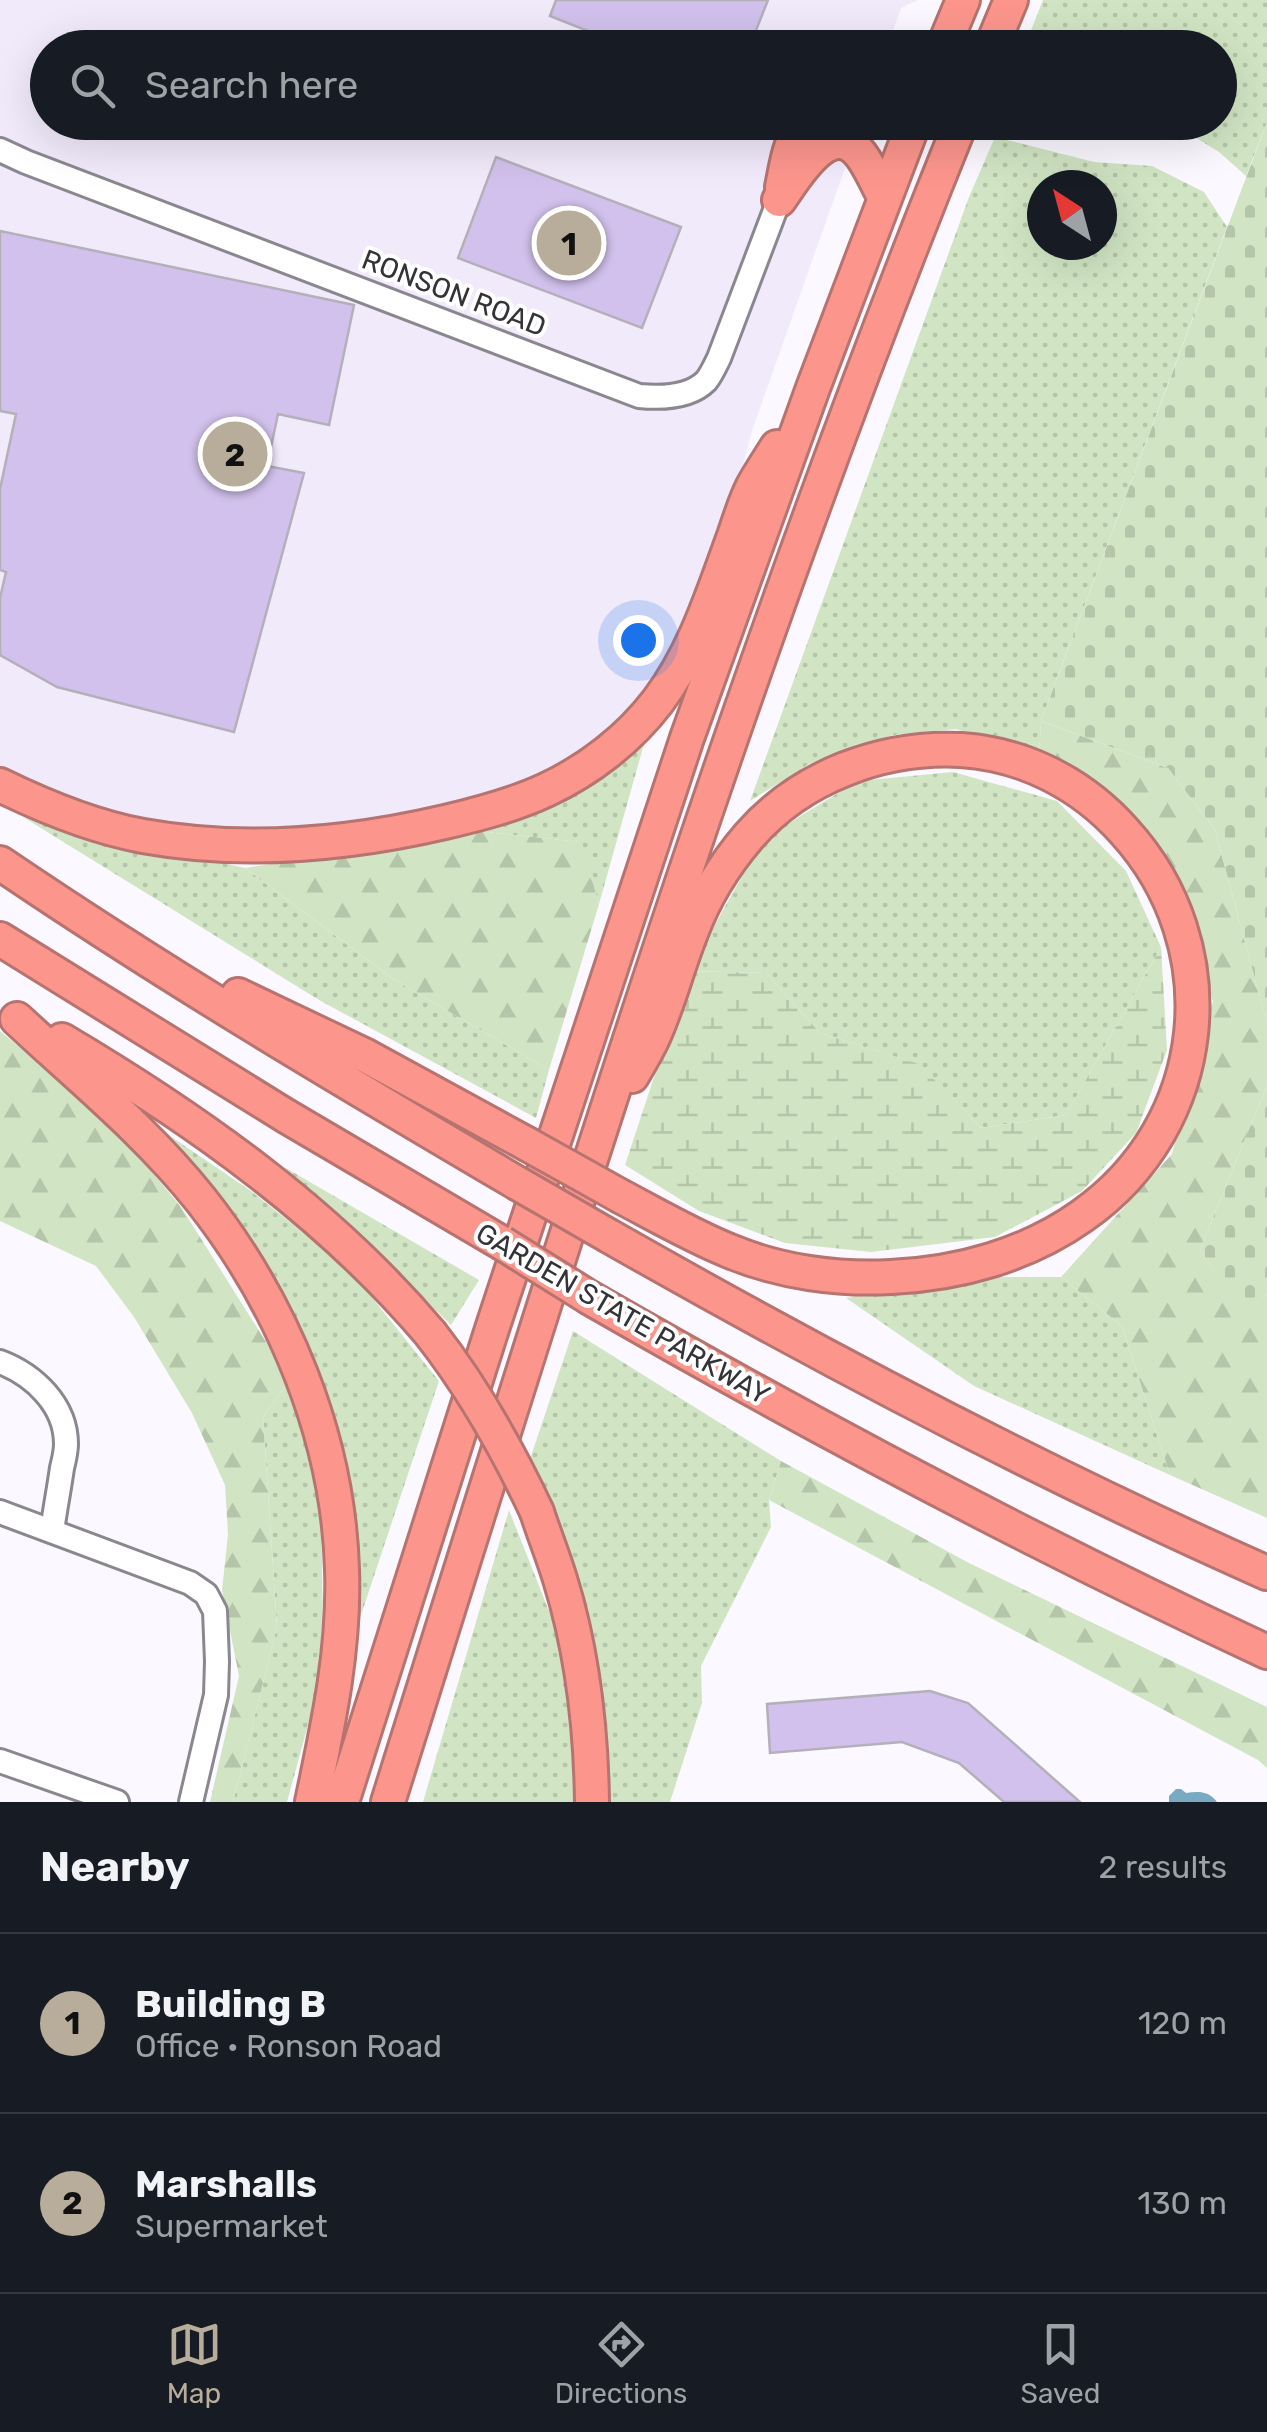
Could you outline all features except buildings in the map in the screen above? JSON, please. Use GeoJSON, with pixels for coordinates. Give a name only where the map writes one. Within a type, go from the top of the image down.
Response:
{"type":"FeatureCollection","features":[{"type":"Feature","properties":{"kind":"highway"},"geometry":{"type":"LineString","coordinates":[[950,30],[963,0]]}},
{"type":"Feature","properties":{"kind":"highway"},"geometry":{"type":"LineString","coordinates":[[999,30],[1011,0]]}},
{"type":"Feature","properties":{"kind":"highway"},"geometry":{"type":"LineString","coordinates":[[779,200],[793,140]]}},
{"type":"Feature","properties":{"kind":"highway"},"geometry":{"type":"LineString","coordinates":[[342,1802],[492,1328],[687,738],[907,140]]}},
{"type":"Feature","properties":{"kind":"highway"},"geometry":{"type":"LineString","coordinates":[[388,1802],[592,1150],[687,862],[848,416],[954,140]]}},
{"type":"Feature","properties":{"kind":"highway"},"geometry":{"type":"LineString","coordinates":[[779,200],[814,154],[837,142],[858,150],[884,197]]}},
{"type":"Feature","properties":{"kind":"highway"},"geometry":{"type":"LineString","coordinates":[[0,786],[75,816],[138,835],[200,844],[273,846],[353,839],[426,826],[494,810],[546,790],[588,766],[626,736],[673,680],[705,614],[751,488],[813,388]]}},
{"type":"Feature","properties":{"kind":"highway"},"geometry":{"type":"LineString","coordinates":[[85,921],[366,1056],[622,1197],[734,1253],[826,1276],[892,1277],[953,1270],[1010,1254],[1060,1230],[1106,1197],[1142,1158],[1169,1114],[1190,1044],[1194,994],[1188,948],[1173,904],[1149,860],[1118,824],[1080,790],[1032,765],[976,751],[916,750],[855,764],[798,795],[752,832],[718,879],[692,929],[653,1038],[592,1150]]}},
{"type":"Feature","properties":{"kind":"highway"},"geometry":{"type":"LineString","coordinates":[[0,863],[85,921],[326,1070],[760,1322],[1042,1470],[1267,1573]]}},
{"type":"Feature","properties":{"kind":"highway","name":"GARDEN STATE PARKWAY"},"geometry":{"type":"LineString","coordinates":[[0,939],[286,1116],[722,1374],[967,1506],[1267,1652]]}},
{"type":"Feature","properties":{"kind":"highway"},"geometry":{"type":"LineString","coordinates":[[8,1014],[49,1033],[168,1106],[280,1189],[381,1278],[460,1371],[488,1416],[536,1512],[560,1580],[575,1638],[586,1707],[592,1802]]}},
{"type":"Feature","properties":{"kind":"highway"},"geometry":{"type":"LineString","coordinates":[[8,1014],[133,1125],[200,1200],[256,1282],[300,1373],[329,1466],[342,1569],[334,1686],[312,1802]]}},
{"type":"Feature","properties":{"kind":"street","name":"RONSON ROAD"},"geometry":{"type":"LineString","coordinates":[[0,150],[639,396],[661,398],[696,388],[707,380],[779,200]]}},
{"type":"Feature","properties":{"kind":"street"},"geometry":{"type":"LineString","coordinates":[[0,1362],[35,1382],[51,1398],[61,1420],[66,1443],[52,1531]]}},
{"type":"Feature","properties":{"kind":"street"},"geometry":{"type":"LineString","coordinates":[[0,1512],[190,1584],[206,1594],[214,1611],[216,1695],[191,1802]]}},
{"type":"Feature","properties":{"kind":"street"},"geometry":{"type":"LineString","coordinates":[[0,1762],[118,1802]]}},
{"type":"Feature","properties":{"kind":"shaded area"},"geometry":{"type":"Polygon","coordinates":[[[0,0],[918,0],[901,8],[893,30],[30,30],[30,140],[855,140],[753,428],[719,552],[664,671],[590,747],[531,787],[429,812],[330,828],[230,835],[135,822],[0,772],[0,145],[4,139],[0,139],[0,0]]]}},
{"type":"Feature","properties":{"kind":"green space"},"geometry":{"type":"Polygon","coordinates":[[[1043,0],[1267,0],[1267,122],[1246,176],[1200,140],[1237,140],[1237,30],[1031,30],[1043,0]]]}},
{"type":"Feature","properties":{"kind":"green space"},"geometry":{"type":"Polygon","coordinates":[[[1267,122],[1267,1024],[1215,830],[1168,768],[1041,721],[1267,122]]]}},
{"type":"Feature","properties":{"kind":"green space"},"geometry":{"type":"Polygon","coordinates":[[[994,140],[1094,162],[1152,166],[1204,192],[1227,227],[1041,721],[1039,757],[956,729],[893,735],[809,764],[750,801],[969,197],[994,140]]]}},
{"type":"Feature","properties":{"kind":"green space"},"geometry":{"type":"Polygon","coordinates":[[[1041,721],[1168,768],[1215,830],[1267,1024],[1267,1085],[1200,1250],[1242,1315],[1267,1294],[1267,1518],[1170,1475],[1122,1326],[1061,1277],[1172,1154],[1213,1001],[1176,874],[1039,757],[1041,721]]]}},
{"type":"Feature","properties":{"kind":"green space"},"geometry":{"type":"Polygon","coordinates":[[[646,737],[599,904],[580,842],[477,831],[585,789],[646,737]]]}},
{"type":"Feature","properties":{"kind":"green space"},"geometry":{"type":"Polygon","coordinates":[[[953,772],[1057,801],[1126,871],[1161,947],[1066,1115],[981,1128],[918,1064],[820,1033],[766,973],[689,971],[763,839],[858,781],[953,772]]]}},
{"type":"Feature","properties":{"kind":"green space"},"geometry":{"type":"Polygon","coordinates":[[[23,817],[245,868],[393,979],[549,1070],[536,1118],[319,1000],[23,817]]]}},
{"type":"Feature","properties":{"kind":"green space"},"geometry":{"type":"Polygon","coordinates":[[[477,831],[581,842],[599,904],[549,1070],[393,979],[245,868],[477,831]]]}},
{"type":"Feature","properties":{"kind":"green space"},"geometry":{"type":"Polygon","coordinates":[[[1161,947],[1167,1050],[1136,1133],[1082,1191],[995,1237],[871,1252],[785,1243],[699,1211],[625,1165],[689,971],[766,973],[820,1033],[919,1064],[981,1128],[1066,1115],[1161,947]]]}},
{"type":"Feature","properties":{"kind":"green space"},"geometry":{"type":"Polygon","coordinates":[[[0,1031],[113,1125],[181,1207],[290,1380],[263,1417],[277,1627],[233,1802],[210,1802],[239,1676],[222,1590],[228,1534],[225,1485],[192,1413],[134,1317],[96,1266],[0,1221],[0,1031]]]}},
{"type":"Feature","properties":{"kind":"green space"},"geometry":{"type":"Polygon","coordinates":[[[1267,1085],[1267,1294],[1242,1316],[1200,1250],[1267,1085]]]}},
{"type":"Feature","properties":{"kind":"green space"},"geometry":{"type":"Polygon","coordinates":[[[154,1125],[251,1191],[349,1269],[439,1381],[352,1642],[298,1337],[154,1125]]]}},
{"type":"Feature","properties":{"kind":"green space"},"geometry":{"type":"Polygon","coordinates":[[[284,1167],[479,1280],[451,1325],[380,1256],[284,1167]]]}},
{"type":"Feature","properties":{"kind":"green space"},"geometry":{"type":"Polygon","coordinates":[[[978,1277],[1061,1277],[1122,1326],[1170,1475],[974,1386],[846,1298],[978,1277]]]}},
{"type":"Feature","properties":{"kind":"green space"},"geometry":{"type":"Polygon","coordinates":[[[573,1331],[781,1461],[769,1500],[771,1527],[701,1666],[702,1703],[670,1802],[604,1802],[588,1634],[557,1521],[528,1465],[573,1331]]]}},
{"type":"Feature","properties":{"kind":"green space"},"geometry":{"type":"Polygon","coordinates":[[[290,1380],[321,1497],[323,1621],[314,1703],[287,1802],[233,1802],[277,1627],[263,1417],[290,1380]]]}},
{"type":"Feature","properties":{"kind":"green space"},"geometry":{"type":"Polygon","coordinates":[[[781,1461],[969,1563],[1267,1707],[1267,1768],[769,1500],[781,1461]]]}},
{"type":"Feature","properties":{"kind":"green space"},"geometry":{"type":"Polygon","coordinates":[[[509,1510],[560,1639],[573,1760],[573,1802],[423,1802],[509,1510]]]}},
{"type":"Feature","properties":{"kind":"water"},"geometry":{"type":"Polygon","coordinates":[[[1176,1789],[1207,1794],[1217,1802],[1169,1802],[1176,1789]]]}},
{"type":"Feature","properties":{"kind":"place","name":"Building B"},"geometry":{"type":"Point","coordinates":[569,243]}},
{"type":"Feature","properties":{"kind":"place","name":"Marshalls"},"geometry":{"type":"Point","coordinates":[235,454]}}]}
